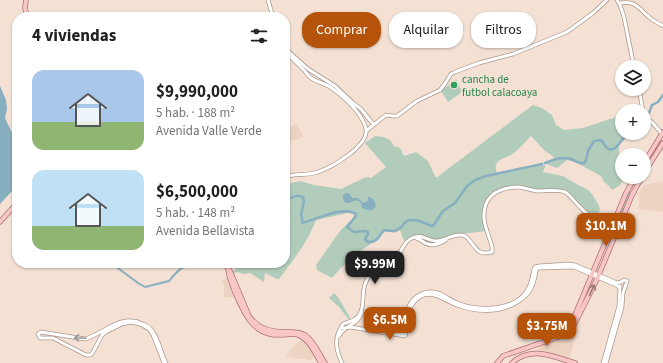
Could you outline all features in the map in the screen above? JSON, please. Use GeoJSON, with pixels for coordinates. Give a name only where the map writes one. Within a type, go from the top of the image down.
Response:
{"type":"FeatureCollection","features":[{"type":"Feature","properties":{"kind":"main road"},"geometry":{"type":"LineString","coordinates":[[25,0],[25,12]]}},
{"type":"Feature","properties":{"kind":"main road"},"geometry":{"type":"LineString","coordinates":[[651,152],[663,134]]}},
{"type":"Feature","properties":{"kind":"main road"},"geometry":{"type":"LineString","coordinates":[[651,162],[663,143]]}},
{"type":"Feature","properties":{"kind":"main road"},"geometry":{"type":"LineString","coordinates":[[496,363],[502,353],[566,332],[570,327],[631,184]]}},
{"type":"Feature","properties":{"kind":"main road"},"geometry":{"type":"LineString","coordinates":[[496,363],[503,356],[570,333],[598,276],[618,226],[638,184]]}},
{"type":"Feature","properties":{"kind":"main road"},"geometry":{"type":"LineString","coordinates":[[0,221],[12,208]]}},
{"type":"Feature","properties":{"kind":"main road"},"geometry":{"type":"LineString","coordinates":[[616,217],[618,226]]}},
{"type":"Feature","properties":{"kind":"main road"},"geometry":{"type":"LineString","coordinates":[[612,227],[616,223],[618,226]]}},
{"type":"Feature","properties":{"kind":"main road"},"geometry":{"type":"LineString","coordinates":[[608,236],[608,239],[610,240],[614,238]]}},
{"type":"Feature","properties":{"kind":"main road"},"geometry":{"type":"LineString","coordinates":[[229,268],[249,316],[258,325],[273,332],[298,332],[308,339],[322,362]]}},
{"type":"Feature","properties":{"kind":"main road"},"geometry":{"type":"LineString","coordinates":[[512,363],[519,357],[531,353],[539,353],[559,360],[575,363]]}},
{"type":"Feature","properties":{"kind":"main road"},"geometry":{"type":"LineString","coordinates":[[556,363],[559,360]]}},
{"type":"Feature","properties":{"kind":"street"},"geometry":{"type":"LineString","coordinates":[[269,0],[273,12]]}},
{"type":"Feature","properties":{"kind":"street"},"geometry":{"type":"LineString","coordinates":[[290,176],[313,174],[343,159],[358,146],[363,140],[366,131],[374,124],[388,114],[397,116],[418,101],[436,92],[442,88],[449,76],[454,72],[479,63],[513,54],[567,32],[593,13],[607,0]]}},
{"type":"Feature","properties":{"kind":"street"},"geometry":{"type":"LineString","coordinates":[[633,60],[624,17],[619,3],[629,4],[636,7],[649,20],[663,26]]}},
{"type":"Feature","properties":{"kind":"street"},"geometry":{"type":"LineString","coordinates":[[290,55],[306,70],[336,87],[352,104],[366,131]]}},
{"type":"Feature","properties":{"kind":"street"},"geometry":{"type":"LineString","coordinates":[[306,70],[310,78],[333,89],[364,112],[374,124]]}},
{"type":"Feature","properties":{"kind":"street"},"geometry":{"type":"LineString","coordinates":[[320,82],[322,78]]}},
{"type":"Feature","properties":{"kind":"street"},"geometry":{"type":"LineString","coordinates":[[651,121],[663,134]]}},
{"type":"Feature","properties":{"kind":"street"},"geometry":{"type":"LineString","coordinates":[[350,326],[359,315],[365,286],[369,276],[380,264],[395,258],[405,243],[411,238],[419,236],[437,241],[463,235],[478,250],[483,252],[492,252],[484,219],[484,213],[486,203],[490,197],[503,189],[518,187],[533,190],[565,192],[586,213],[612,227]]}},
{"type":"Feature","properties":{"kind":"street"},"geometry":{"type":"LineString","coordinates":[[343,363],[336,349],[337,337],[345,323],[354,322],[361,317],[367,285],[376,269],[382,264],[393,261],[397,258],[412,239],[418,238],[427,244],[433,245],[451,237]]}},
{"type":"Feature","properties":{"kind":"street"},"geometry":{"type":"LineString","coordinates":[[427,244],[426,242],[429,239]]}},
{"type":"Feature","properties":{"kind":"street"},"geometry":{"type":"LineString","coordinates":[[404,334],[407,310],[412,301],[419,294],[428,292],[438,293],[456,303],[484,309],[503,306],[519,299],[526,293],[530,286],[534,270],[539,266],[572,264],[579,266],[616,284],[620,287],[622,292]]}},
{"type":"Feature","properties":{"kind":"street"},"geometry":{"type":"LineString","coordinates":[[598,276],[617,282],[624,281]]}},
{"type":"Feature","properties":{"kind":"street"},"geometry":{"type":"LineString","coordinates":[[620,287],[624,281]]}},
{"type":"Feature","properties":{"kind":"street"},"geometry":{"type":"LineString","coordinates":[[604,363],[621,307],[624,281]]}},
{"type":"Feature","properties":{"kind":"street"},"geometry":{"type":"LineString","coordinates":[[158,346],[154,333],[145,325],[132,320],[123,321],[85,339],[41,332],[38,334],[41,338],[53,338],[86,355],[91,355],[102,335],[106,332],[124,323],[131,322],[140,324],[152,334],[165,363]]}},
{"type":"Feature","properties":{"kind":"street"},"geometry":{"type":"LineString","coordinates":[[343,327],[350,326],[378,329],[404,334]]}},
{"type":"Feature","properties":{"kind":"street"},"geometry":{"type":"LineString","coordinates":[[343,327],[404,334]]}},
{"type":"Feature","properties":{"kind":"shaded area"},"geometry":{"type":"Polygon","coordinates":[[[296,123],[304,137],[290,141],[290,128],[296,123]]]}},
{"type":"Feature","properties":{"kind":"shaded area"},"geometry":{"type":"Polygon","coordinates":[[[663,181],[663,212],[639,209],[639,196],[633,193],[634,191],[639,193],[644,185],[663,181]]]}},
{"type":"Feature","properties":{"kind":"shaded area"},"geometry":{"type":"Polygon","coordinates":[[[229,275],[238,298],[224,297],[224,284],[222,281],[229,275]]]}},
{"type":"Feature","properties":{"kind":"shaded area"},"geometry":{"type":"Polygon","coordinates":[[[573,334],[576,335],[569,360],[538,352],[538,346],[565,336],[570,338],[573,334]]]}},
{"type":"Feature","properties":{"kind":"shaded area"},"geometry":{"type":"Polygon","coordinates":[[[303,338],[315,355],[311,360],[286,357],[290,350],[303,338]]]}},
{"type":"Feature","properties":{"kind":"green space","name":"cancha de futbol calacoaya"},"geometry":{"type":"Polygon","coordinates":[[[456,79],[462,92],[448,102],[441,91],[456,79]]]}},
{"type":"Feature","properties":{"kind":"green space"},"geometry":{"type":"Polygon","coordinates":[[[533,105],[542,108],[552,115],[556,125],[564,130],[583,128],[615,117],[615,140],[624,140],[619,148],[615,148],[615,184],[620,184],[612,190],[604,182],[601,176],[575,162],[567,160],[557,168],[543,163],[555,159],[531,136],[515,152],[497,163],[496,170],[498,173],[542,164],[546,166],[543,172],[565,177],[590,192],[600,209],[594,218],[584,211],[570,195],[561,191],[536,191],[522,187],[500,189],[489,197],[484,207],[484,219],[487,231],[461,234],[436,240],[421,235],[415,235],[404,241],[400,230],[394,233],[386,231],[379,239],[363,249],[341,268],[332,278],[317,270],[316,265],[340,231],[353,218],[354,214],[348,213],[316,220],[313,228],[290,265],[290,183],[300,181],[314,185],[341,189],[366,177],[371,178],[386,167],[365,143],[375,136],[384,137],[390,140],[394,146],[400,148],[404,156],[416,152],[428,161],[436,178],[533,105]]]}},
{"type":"Feature","properties":{"kind":"green space"},"geometry":{"type":"Polygon","coordinates":[[[627,190],[633,193],[612,243],[606,240],[627,190]]]}},
{"type":"Feature","properties":{"kind":"green space"},"geometry":{"type":"Polygon","coordinates":[[[407,241],[401,254],[397,258],[393,261],[379,266],[371,276],[366,287],[360,318],[349,326],[342,325],[350,321],[339,307],[329,298],[334,293],[338,297],[352,321],[359,313],[366,281],[374,268],[379,264],[393,260],[407,241]]]}},
{"type":"Feature","properties":{"kind":"green space"},"geometry":{"type":"Polygon","coordinates":[[[228,268],[231,271],[236,270],[235,268],[287,268],[279,279],[265,273],[264,282],[250,273],[245,274],[236,272],[232,275],[249,316],[254,322],[264,329],[275,332],[301,333],[313,344],[324,363],[322,363],[310,343],[304,337],[293,334],[269,334],[253,325],[242,310],[228,268]]]}},
{"type":"Feature","properties":{"kind":"water"},"geometry":{"type":"Polygon","coordinates":[[[0,86],[6,100],[7,109],[5,118],[12,133],[12,191],[0,204],[0,86]]]}},
{"type":"Feature","properties":{"kind":"water"},"geometry":{"type":"Polygon","coordinates":[[[347,193],[350,194],[352,198],[358,198],[363,203],[368,201],[368,197],[370,197],[374,200],[376,206],[373,210],[369,210],[362,208],[359,201],[346,203],[343,200],[343,195],[347,193]]]}},
{"type":"Feature","properties":{"kind":"waterway"},"geometry":{"type":"LineString","coordinates":[[651,108],[663,95]]}},
{"type":"Feature","properties":{"kind":"waterway"},"geometry":{"type":"LineString","coordinates":[[545,163],[564,158],[571,159],[579,163],[584,163],[588,151],[594,141],[601,140],[607,148],[612,149],[622,140]]}},
{"type":"Feature","properties":{"kind":"waterway"},"geometry":{"type":"LineString","coordinates":[[290,198],[296,196],[303,197],[304,202],[301,215],[302,223],[337,212],[344,211],[356,214],[347,227],[354,232],[368,232],[365,239],[368,242],[371,242],[378,239],[384,230],[397,230],[409,220],[418,220],[433,226],[443,211],[455,203],[467,186],[475,180],[486,176],[542,164]]}},
{"type":"Feature","properties":{"kind":"waterway"},"geometry":{"type":"LineString","coordinates":[[118,268],[145,287],[169,281],[182,268]]}},
{"type":"Feature","properties":{"kind":"place","name":"cancha de futbol calacoaya"},"geometry":{"type":"Point","coordinates":[454,85]}}]}
